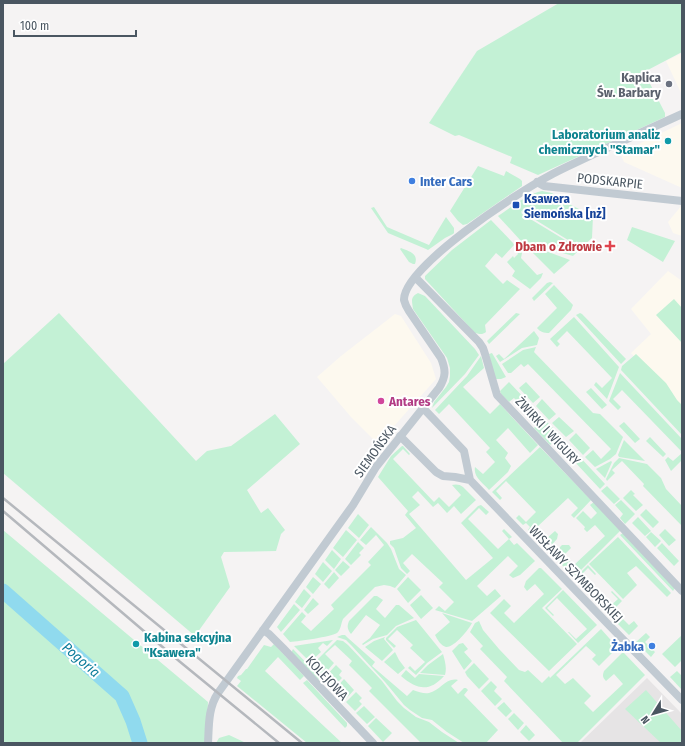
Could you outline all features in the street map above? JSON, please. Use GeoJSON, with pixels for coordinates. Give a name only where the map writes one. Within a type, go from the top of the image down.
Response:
{"type":"FeatureCollection","features":[{"type":"Feature","properties":{"kind":"street","name":"SIEMOŃSKA"},"geometry":{"type":"LineString","coordinates":[[208,743],[209,720],[213,701],[222,687],[353,505],[376,467],[439,388],[444,377],[445,371],[441,358],[409,311],[404,299],[409,286],[415,277],[462,233],[500,205],[538,182],[567,167],[682,114]]}},
{"type":"Feature","properties":{"kind":"street","name":"PODSKARPIE"},"geometry":{"type":"LineString","coordinates":[[538,182],[544,186],[682,201]]}},
{"type":"Feature","properties":{"kind":"street","name":"ŻWIRKI I WIGURY"},"geometry":{"type":"LineString","coordinates":[[415,277],[479,342],[483,348],[497,395],[682,590]]}},
{"type":"Feature","properties":{"kind":"street"},"geometry":{"type":"LineString","coordinates":[[400,436],[436,472],[442,476],[470,480],[464,451],[423,408]]}},
{"type":"Feature","properties":{"kind":"street","name":"WISŁAWY SZYMBORSKIEJ"},"geometry":{"type":"LineString","coordinates":[[470,480],[600,617],[682,700]]}},
{"type":"Feature","properties":{"kind":"street","name":"KOLEJOWA"},"geometry":{"type":"LineString","coordinates":[[263,630],[283,648],[373,743]]}},
{"type":"Feature","properties":{"kind":"shaded area"},"geometry":{"type":"Polygon","coordinates":[[[682,53],[682,95],[666,61],[682,53]]]}},
{"type":"Feature","properties":{"kind":"shaded area"},"geometry":{"type":"Polygon","coordinates":[[[682,123],[682,188],[624,162],[620,153],[682,123]]]}},
{"type":"Feature","properties":{"kind":"shaded area"},"geometry":{"type":"Polygon","coordinates":[[[682,205],[682,236],[673,233],[668,222],[682,205]]]}},
{"type":"Feature","properties":{"kind":"shaded area"},"geometry":{"type":"Polygon","coordinates":[[[668,271],[682,281],[682,411],[631,353],[651,334],[631,309],[668,271]]]}},
{"type":"Feature","properties":{"kind":"shaded area"},"geometry":{"type":"Polygon","coordinates":[[[395,314],[401,316],[431,363],[436,379],[378,444],[351,417],[317,377],[341,356],[395,314]]]}},
{"type":"Feature","properties":{"kind":"shaded area"},"geometry":{"type":"Polygon","coordinates":[[[647,678],[682,714],[682,743],[580,743],[647,678]]]}},
{"type":"Feature","properties":{"kind":"green space"},"geometry":{"type":"Polygon","coordinates":[[[559,3],[682,3],[682,52],[644,72],[665,113],[665,117],[538,175],[510,163],[512,157],[459,135],[455,136],[429,123],[477,51],[559,3]]]}},
{"type":"Feature","properties":{"kind":"green space"},"geometry":{"type":"Polygon","coordinates":[[[478,166],[504,176],[506,171],[520,179],[522,181],[522,186],[467,224],[463,225],[450,211],[478,166]]]}},
{"type":"Feature","properties":{"kind":"green space"},"geometry":{"type":"Polygon","coordinates":[[[542,191],[552,193],[567,203],[593,216],[592,238],[581,248],[521,211],[522,214],[580,249],[573,256],[521,241],[498,216],[525,198],[542,191]]]}},
{"type":"Feature","properties":{"kind":"green space"},"geometry":{"type":"Polygon","coordinates":[[[374,207],[387,227],[429,245],[446,217],[454,228],[454,233],[428,250],[388,233],[371,208],[374,207]]]}},
{"type":"Feature","properties":{"kind":"green space"},"geometry":{"type":"Polygon","coordinates":[[[491,220],[514,245],[502,258],[496,253],[485,266],[503,284],[507,280],[520,289],[485,325],[486,332],[480,334],[475,333],[425,279],[425,276],[452,250],[491,220]]]}},
{"type":"Feature","properties":{"kind":"green space"},"geometry":{"type":"Polygon","coordinates":[[[632,227],[675,241],[663,262],[627,240],[632,227]]]}},
{"type":"Feature","properties":{"kind":"green space"},"geometry":{"type":"Polygon","coordinates":[[[524,243],[570,260],[554,274],[524,243]]]}},
{"type":"Feature","properties":{"kind":"green space"},"geometry":{"type":"Polygon","coordinates":[[[400,249],[410,251],[414,255],[416,260],[415,264],[409,262],[400,249]]]}},
{"type":"Feature","properties":{"kind":"green space"},"geometry":{"type":"Polygon","coordinates":[[[520,251],[522,253],[521,258],[537,275],[543,273],[541,278],[530,289],[512,276],[515,271],[507,262],[513,256],[514,258],[518,254],[517,252],[520,251]]]}},
{"type":"Feature","properties":{"kind":"green space"},"geometry":{"type":"Polygon","coordinates":[[[547,283],[553,283],[534,301],[532,298],[547,283]]]}},
{"type":"Feature","properties":{"kind":"green space"},"geometry":{"type":"Polygon","coordinates":[[[554,285],[573,305],[571,310],[549,333],[537,328],[557,308],[545,294],[554,285]]]}},
{"type":"Feature","properties":{"kind":"green space"},"geometry":{"type":"Polygon","coordinates":[[[418,293],[425,296],[479,355],[465,374],[432,408],[434,402],[449,382],[450,368],[447,358],[413,309],[412,301],[418,293]]]}},
{"type":"Feature","properties":{"kind":"green space"},"geometry":{"type":"Polygon","coordinates":[[[674,299],[682,308],[682,343],[656,315],[674,299]]]}},
{"type":"Feature","properties":{"kind":"green space"},"geometry":{"type":"Polygon","coordinates":[[[59,313],[196,461],[207,451],[231,446],[275,414],[300,444],[247,490],[261,513],[268,508],[285,530],[281,534],[276,551],[224,552],[221,557],[230,587],[195,636],[3,473],[3,364],[59,313]]]}},
{"type":"Feature","properties":{"kind":"green space"},"geometry":{"type":"Polygon","coordinates":[[[516,313],[520,314],[489,344],[487,341],[516,313]]]}},
{"type":"Feature","properties":{"kind":"green space"},"geometry":{"type":"Polygon","coordinates":[[[580,313],[626,359],[621,364],[576,315],[580,313]]]}},
{"type":"Feature","properties":{"kind":"green space"},"geometry":{"type":"Polygon","coordinates":[[[574,317],[619,367],[607,399],[594,385],[596,382],[602,388],[612,378],[567,331],[557,341],[560,344],[557,347],[550,339],[574,317]]]}},
{"type":"Feature","properties":{"kind":"green space"},"geometry":{"type":"Polygon","coordinates":[[[534,331],[539,338],[537,345],[522,348],[500,362],[496,356],[499,354],[504,359],[534,331]]]}},
{"type":"Feature","properties":{"kind":"green space"},"geometry":{"type":"Polygon","coordinates":[[[536,347],[534,352],[593,413],[600,414],[623,437],[616,454],[610,459],[595,467],[585,457],[593,450],[601,459],[611,449],[528,364],[524,367],[521,364],[511,373],[508,373],[502,364],[523,350],[536,347]]]}},
{"type":"Feature","properties":{"kind":"green space"},"geometry":{"type":"Polygon","coordinates":[[[492,353],[506,377],[495,379],[489,354],[492,353]]]}},
{"type":"Feature","properties":{"kind":"green space"},"geometry":{"type":"Polygon","coordinates":[[[636,354],[666,383],[682,405],[682,435],[621,370],[622,366],[636,354]]]}},
{"type":"Feature","properties":{"kind":"green space"},"geometry":{"type":"Polygon","coordinates":[[[481,356],[484,368],[463,387],[490,414],[500,404],[538,445],[530,453],[508,428],[496,440],[508,453],[505,458],[511,466],[508,472],[489,490],[479,480],[475,467],[483,474],[495,462],[486,452],[490,448],[449,404],[439,414],[435,410],[467,376],[481,356]]]}},
{"type":"Feature","properties":{"kind":"green space"},"geometry":{"type":"Polygon","coordinates":[[[620,373],[682,439],[682,452],[622,390],[613,399],[621,407],[618,410],[609,401],[620,373]]]}},
{"type":"Feature","properties":{"kind":"green space"},"geometry":{"type":"Polygon","coordinates":[[[509,382],[527,401],[521,406],[514,398],[509,402],[501,394],[500,391],[509,382]]]}},
{"type":"Feature","properties":{"kind":"green space"},"geometry":{"type":"Polygon","coordinates":[[[526,382],[540,397],[533,403],[519,388],[526,382]]]}},
{"type":"Feature","properties":{"kind":"green space"},"geometry":{"type":"Polygon","coordinates":[[[591,388],[607,405],[602,409],[586,392],[591,388]]]}},
{"type":"Feature","properties":{"kind":"green space"},"geometry":{"type":"Polygon","coordinates":[[[542,399],[556,414],[549,420],[536,406],[542,399]]]}},
{"type":"Feature","properties":{"kind":"green space"},"geometry":{"type":"Polygon","coordinates":[[[527,402],[560,435],[550,445],[534,428],[538,424],[522,407],[527,402]]]}},
{"type":"Feature","properties":{"kind":"green space"},"geometry":{"type":"Polygon","coordinates":[[[559,417],[574,431],[566,437],[552,423],[559,417]]]}},
{"type":"Feature","properties":{"kind":"green space"},"geometry":{"type":"Polygon","coordinates":[[[624,422],[640,439],[635,443],[619,426],[624,422]]]}},
{"type":"Feature","properties":{"kind":"green space"},"geometry":{"type":"Polygon","coordinates":[[[576,433],[590,448],[583,455],[569,440],[576,433]]]}},
{"type":"Feature","properties":{"kind":"green space"},"geometry":{"type":"Polygon","coordinates":[[[561,437],[578,455],[573,461],[555,442],[561,437]]]}},
{"type":"Feature","properties":{"kind":"green space"},"geometry":{"type":"Polygon","coordinates":[[[650,437],[666,454],[663,457],[646,441],[650,437]]]}},
{"type":"Feature","properties":{"kind":"green space"},"geometry":{"type":"Polygon","coordinates":[[[624,440],[645,461],[619,457],[618,455],[624,440]]]}},
{"type":"Feature","properties":{"kind":"green space"},"geometry":{"type":"Polygon","coordinates":[[[402,446],[410,454],[409,455],[403,449],[393,459],[434,502],[439,497],[449,507],[461,495],[452,485],[455,484],[462,486],[476,500],[461,514],[454,506],[447,513],[438,503],[433,507],[418,491],[412,497],[420,505],[409,514],[466,580],[493,558],[461,523],[478,506],[481,505],[489,512],[486,515],[479,508],[468,519],[498,549],[509,539],[514,545],[517,543],[535,561],[520,575],[513,578],[509,575],[518,566],[508,556],[477,586],[487,596],[495,589],[501,596],[472,621],[435,610],[439,606],[445,611],[454,602],[439,587],[443,583],[412,554],[403,563],[410,571],[407,574],[401,568],[394,548],[390,544],[390,541],[403,538],[416,528],[405,515],[408,511],[378,477],[391,456],[402,446]]]}},
{"type":"Feature","properties":{"kind":"green space"},"geometry":{"type":"Polygon","coordinates":[[[540,447],[591,500],[574,518],[571,515],[578,508],[568,498],[537,527],[547,538],[555,531],[558,534],[557,539],[547,550],[528,530],[530,527],[526,523],[523,525],[516,518],[519,515],[526,522],[536,512],[506,481],[496,491],[502,498],[500,500],[492,492],[540,447]]]}},
{"type":"Feature","properties":{"kind":"green space"},"geometry":{"type":"Polygon","coordinates":[[[682,453],[682,460],[671,471],[665,460],[668,457],[673,461],[682,453]]]}},
{"type":"Feature","properties":{"kind":"green space"},"geometry":{"type":"Polygon","coordinates":[[[579,456],[605,484],[600,489],[574,461],[579,456]]]}},
{"type":"Feature","properties":{"kind":"green space"},"geometry":{"type":"Polygon","coordinates":[[[619,458],[647,464],[661,478],[666,489],[682,506],[682,526],[643,486],[644,484],[622,461],[612,470],[615,473],[607,481],[606,479],[614,463],[619,458]]]}},
{"type":"Feature","properties":{"kind":"green space"},"geometry":{"type":"Polygon","coordinates":[[[611,461],[612,462],[605,478],[596,469],[611,461]]]}},
{"type":"Feature","properties":{"kind":"green space"},"geometry":{"type":"Polygon","coordinates":[[[607,486],[620,499],[614,504],[601,491],[607,486]]]}},
{"type":"Feature","properties":{"kind":"green space"},"geometry":{"type":"Polygon","coordinates":[[[631,490],[635,494],[633,495],[643,505],[636,511],[623,498],[631,490]]]}},
{"type":"Feature","properties":{"kind":"green space"},"geometry":{"type":"Polygon","coordinates":[[[621,500],[635,514],[625,524],[620,518],[623,514],[615,505],[621,500]]]}},
{"type":"Feature","properties":{"kind":"green space"},"geometry":{"type":"Polygon","coordinates":[[[594,502],[621,530],[574,577],[552,555],[562,545],[569,545],[571,548],[564,555],[574,565],[605,536],[595,525],[587,532],[584,529],[585,527],[576,518],[583,511],[591,519],[597,513],[590,505],[594,502]]]}},
{"type":"Feature","properties":{"kind":"green space"},"geometry":{"type":"Polygon","coordinates":[[[646,509],[659,522],[653,528],[640,515],[646,509]]]}},
{"type":"Feature","properties":{"kind":"green space"},"geometry":{"type":"Polygon","coordinates":[[[358,514],[369,525],[359,538],[348,528],[358,514]]]}},
{"type":"Feature","properties":{"kind":"green space"},"geometry":{"type":"Polygon","coordinates":[[[638,517],[651,531],[645,536],[632,523],[638,517]]]}},
{"type":"Feature","properties":{"kind":"green space"},"geometry":{"type":"Polygon","coordinates":[[[371,527],[387,543],[399,569],[406,575],[395,588],[384,585],[375,587],[343,619],[337,633],[307,640],[290,642],[283,634],[302,612],[306,616],[301,622],[311,631],[334,609],[331,605],[371,565],[368,562],[384,545],[376,535],[366,545],[360,540],[371,527]]]}},
{"type":"Feature","properties":{"kind":"green space"},"geometry":{"type":"Polygon","coordinates":[[[504,529],[512,537],[509,539],[502,531],[504,529]]]}},
{"type":"Feature","properties":{"kind":"green space"},"geometry":{"type":"Polygon","coordinates":[[[665,529],[676,540],[669,546],[659,535],[665,529]]]}},
{"type":"Feature","properties":{"kind":"green space"},"geometry":{"type":"Polygon","coordinates":[[[3,530],[208,702],[206,743],[3,743],[3,530]]]}},
{"type":"Feature","properties":{"kind":"green space"},"geometry":{"type":"Polygon","coordinates":[[[346,530],[357,540],[343,557],[333,548],[346,530]]]}},
{"type":"Feature","properties":{"kind":"green space"},"geometry":{"type":"Polygon","coordinates":[[[651,532],[661,541],[655,547],[646,537],[651,532]]]}},
{"type":"Feature","properties":{"kind":"green space"},"geometry":{"type":"Polygon","coordinates":[[[623,533],[675,588],[673,591],[620,535],[623,533]]]}},
{"type":"Feature","properties":{"kind":"green space"},"geometry":{"type":"Polygon","coordinates":[[[618,537],[671,593],[667,597],[636,566],[627,573],[637,585],[623,599],[589,564],[618,537]]]}},
{"type":"Feature","properties":{"kind":"green space"},"geometry":{"type":"Polygon","coordinates":[[[358,542],[364,548],[359,553],[361,555],[351,565],[345,559],[358,542]]]}},
{"type":"Feature","properties":{"kind":"green space"},"geometry":{"type":"Polygon","coordinates":[[[662,543],[679,561],[674,566],[657,548],[662,543]]]}},
{"type":"Feature","properties":{"kind":"green space"},"geometry":{"type":"Polygon","coordinates":[[[332,550],[341,559],[334,569],[325,560],[332,550]]]}},
{"type":"Feature","properties":{"kind":"green space"},"geometry":{"type":"Polygon","coordinates":[[[343,561],[350,567],[341,576],[335,570],[343,561]]]}},
{"type":"Feature","properties":{"kind":"green space"},"geometry":{"type":"Polygon","coordinates":[[[323,562],[332,571],[323,582],[315,574],[323,562]]]}},
{"type":"Feature","properties":{"kind":"green space"},"geometry":{"type":"Polygon","coordinates":[[[588,565],[596,574],[595,575],[588,568],[578,578],[607,609],[618,599],[611,592],[612,591],[622,601],[609,614],[575,578],[588,565]]]}},
{"type":"Feature","properties":{"kind":"green space"},"geometry":{"type":"Polygon","coordinates":[[[539,568],[541,568],[562,589],[542,608],[577,644],[549,671],[490,613],[504,599],[511,606],[504,613],[514,623],[544,594],[535,584],[527,591],[524,587],[526,581],[539,568]]]}},
{"type":"Feature","properties":{"kind":"green space"},"geometry":{"type":"Polygon","coordinates":[[[334,572],[339,578],[329,589],[324,584],[334,572]]]}},
{"type":"Feature","properties":{"kind":"green space"},"geometry":{"type":"Polygon","coordinates":[[[313,577],[321,584],[313,594],[306,587],[313,577]]]}},
{"type":"Feature","properties":{"kind":"green space"},"geometry":{"type":"Polygon","coordinates":[[[408,577],[421,590],[408,603],[397,589],[408,577]]]}},
{"type":"Feature","properties":{"kind":"green space"},"geometry":{"type":"Polygon","coordinates":[[[304,589],[311,596],[302,608],[295,602],[304,589]]]}},
{"type":"Feature","properties":{"kind":"green space"},"geometry":{"type":"Polygon","coordinates":[[[563,590],[597,625],[578,643],[568,632],[576,639],[587,629],[557,598],[547,608],[554,615],[553,616],[545,608],[563,590]]]}},
{"type":"Feature","properties":{"kind":"green space"},"geometry":{"type":"Polygon","coordinates":[[[421,595],[433,608],[421,619],[410,605],[421,595]]]}},
{"type":"Feature","properties":{"kind":"green space"},"geometry":{"type":"Polygon","coordinates":[[[374,596],[377,596],[383,600],[376,609],[385,618],[396,605],[399,605],[414,618],[396,626],[387,635],[373,639],[363,645],[362,644],[370,638],[380,625],[366,615],[351,634],[348,629],[348,624],[349,621],[374,596]]]}},
{"type":"Feature","properties":{"kind":"green space"},"geometry":{"type":"Polygon","coordinates":[[[313,598],[319,604],[308,614],[304,610],[313,598]]]}},
{"type":"Feature","properties":{"kind":"green space"},"geometry":{"type":"Polygon","coordinates":[[[294,604],[300,610],[281,632],[277,627],[294,604]]]}},
{"type":"Feature","properties":{"kind":"green space"},"geometry":{"type":"Polygon","coordinates":[[[442,613],[472,623],[461,638],[449,647],[442,645],[435,635],[450,622],[442,613]]]}},
{"type":"Feature","properties":{"kind":"green space"},"geometry":{"type":"Polygon","coordinates":[[[619,615],[629,625],[634,621],[638,626],[629,635],[614,620],[619,615]]]}},
{"type":"Feature","properties":{"kind":"green space"},"geometry":{"type":"Polygon","coordinates":[[[416,620],[442,652],[427,663],[416,675],[408,668],[410,666],[415,671],[425,662],[410,648],[413,645],[397,630],[388,639],[396,646],[394,648],[386,640],[386,638],[397,627],[416,620]]]}},
{"type":"Feature","properties":{"kind":"green space"},"geometry":{"type":"Polygon","coordinates":[[[479,621],[483,630],[519,670],[525,672],[528,670],[542,683],[549,676],[550,678],[601,629],[617,648],[599,666],[592,659],[596,655],[586,646],[556,675],[565,684],[573,678],[591,696],[584,703],[593,712],[623,684],[614,674],[606,681],[603,676],[604,671],[622,653],[624,653],[645,675],[577,743],[563,743],[504,681],[507,677],[480,649],[483,646],[470,632],[475,623],[479,621]]]}},
{"type":"Feature","properties":{"kind":"green space"},"geometry":{"type":"Polygon","coordinates":[[[646,633],[650,637],[645,642],[655,652],[651,657],[636,642],[646,633]]]}},
{"type":"Feature","properties":{"kind":"green space"},"geometry":{"type":"Polygon","coordinates":[[[345,635],[375,662],[372,666],[407,696],[413,690],[423,693],[433,692],[450,680],[458,680],[451,686],[458,694],[466,688],[468,690],[464,695],[498,730],[486,743],[464,743],[432,720],[422,718],[404,705],[346,640],[337,637],[345,635]]]}},
{"type":"Feature","properties":{"kind":"green space"},"geometry":{"type":"Polygon","coordinates":[[[682,635],[682,660],[675,667],[662,654],[682,635]]]}},
{"type":"Feature","properties":{"kind":"green space"},"geometry":{"type":"Polygon","coordinates":[[[385,637],[384,639],[393,650],[382,661],[365,647],[374,641],[385,637]]]}},
{"type":"Feature","properties":{"kind":"green space"},"geometry":{"type":"Polygon","coordinates":[[[333,640],[327,646],[323,643],[318,648],[321,652],[310,662],[294,646],[333,640]]]}},
{"type":"Feature","properties":{"kind":"green space"},"geometry":{"type":"Polygon","coordinates":[[[337,640],[343,641],[348,645],[382,681],[404,708],[416,717],[429,722],[459,743],[421,743],[369,691],[372,688],[349,665],[352,661],[335,645],[325,654],[334,663],[323,676],[312,665],[337,640]]]}},
{"type":"Feature","properties":{"kind":"green space"},"geometry":{"type":"Polygon","coordinates":[[[463,643],[468,649],[464,652],[472,661],[464,670],[452,651],[459,644],[463,643]]]}},
{"type":"Feature","properties":{"kind":"green space"},"geometry":{"type":"Polygon","coordinates":[[[274,644],[304,676],[300,680],[278,657],[265,671],[342,743],[307,743],[237,686],[241,681],[237,678],[238,676],[247,669],[264,645],[271,647],[274,644]]]}},
{"type":"Feature","properties":{"kind":"green space"},"geometry":{"type":"Polygon","coordinates":[[[293,649],[321,678],[318,680],[292,653],[293,649]]]}},
{"type":"Feature","properties":{"kind":"green space"},"geometry":{"type":"Polygon","coordinates":[[[395,652],[405,668],[398,674],[384,662],[395,652]]]}},
{"type":"Feature","properties":{"kind":"green space"},"geometry":{"type":"Polygon","coordinates":[[[443,654],[446,667],[445,675],[420,673],[428,665],[443,654]]]}},
{"type":"Feature","properties":{"kind":"green space"},"geometry":{"type":"Polygon","coordinates":[[[474,663],[489,679],[479,689],[465,672],[474,663]]]}},
{"type":"Feature","properties":{"kind":"green space"},"geometry":{"type":"Polygon","coordinates":[[[336,665],[342,671],[339,675],[342,678],[333,687],[324,678],[336,665]]]}},
{"type":"Feature","properties":{"kind":"green space"},"geometry":{"type":"Polygon","coordinates":[[[406,670],[415,678],[419,674],[444,676],[433,685],[422,687],[412,684],[401,676],[406,670]]]}},
{"type":"Feature","properties":{"kind":"green space"},"geometry":{"type":"Polygon","coordinates":[[[677,671],[682,676],[682,690],[670,677],[677,671]]]}},
{"type":"Feature","properties":{"kind":"green space"},"geometry":{"type":"Polygon","coordinates":[[[344,679],[354,690],[345,700],[335,689],[344,679]]]}},
{"type":"Feature","properties":{"kind":"green space"},"geometry":{"type":"Polygon","coordinates":[[[307,680],[347,723],[345,728],[303,683],[307,680]]]}},
{"type":"Feature","properties":{"kind":"green space"},"geometry":{"type":"Polygon","coordinates":[[[491,681],[497,687],[494,691],[502,699],[495,706],[481,691],[491,681]]]}},
{"type":"Feature","properties":{"kind":"green space"},"geometry":{"type":"Polygon","coordinates":[[[646,690],[682,731],[682,743],[661,743],[625,709],[646,690]]]}},
{"type":"Feature","properties":{"kind":"green space"},"geometry":{"type":"Polygon","coordinates":[[[356,692],[362,698],[359,701],[362,704],[355,711],[346,702],[356,692]]]}},
{"type":"Feature","properties":{"kind":"green space"},"geometry":{"type":"Polygon","coordinates":[[[504,702],[512,711],[506,717],[497,708],[504,702]]]}},
{"type":"Feature","properties":{"kind":"green space"},"geometry":{"type":"Polygon","coordinates":[[[364,706],[375,717],[367,724],[356,713],[364,706]]]}},
{"type":"Feature","properties":{"kind":"green space"},"geometry":{"type":"Polygon","coordinates":[[[514,713],[524,723],[518,730],[508,719],[514,713]]]}},
{"type":"Feature","properties":{"kind":"green space"},"geometry":{"type":"Polygon","coordinates":[[[376,718],[392,733],[383,742],[368,726],[376,718]]]}},
{"type":"Feature","properties":{"kind":"green space"},"geometry":{"type":"Polygon","coordinates":[[[526,725],[535,735],[529,741],[520,732],[526,725]]]}},
{"type":"Feature","properties":{"kind":"green space"},"geometry":{"type":"Polygon","coordinates":[[[229,735],[246,743],[216,743],[219,738],[229,735]]]}},
{"type":"Feature","properties":{"kind":"waterway","name":"Pogoria"},"geometry":{"type":"LineString","coordinates":[[3,591],[122,696],[133,721],[140,743]]}},
{"type":"Feature","properties":{"kind":"railway"},"geometry":{"type":"LineString","coordinates":[[3,498],[302,743]]}},
{"type":"Feature","properties":{"kind":"railway"},"geometry":{"type":"LineString","coordinates":[[3,511],[179,661],[279,743]]}},
{"type":"Feature","properties":{"kind":"place","name":"Kaplica Św. Barbary"},"geometry":{"type":"Point","coordinates":[669,84]}},
{"type":"Feature","properties":{"kind":"place","name":"Laboratorium analiz chemicznych \"Stamar\""},"geometry":{"type":"Point","coordinates":[668,141]}},
{"type":"Feature","properties":{"kind":"place","name":"Inter Cars"},"geometry":{"type":"Point","coordinates":[412,181]}},
{"type":"Feature","properties":{"kind":"place","name":"Ksawera Siemońska [nż]"},"geometry":{"type":"Point","coordinates":[516,205]}},
{"type":"Feature","properties":{"kind":"place","name":"Dbam o Zdrowie"},"geometry":{"type":"Point","coordinates":[610,246]}},
{"type":"Feature","properties":{"kind":"place","name":"Antares"},"geometry":{"type":"Point","coordinates":[381,401]}},
{"type":"Feature","properties":{"kind":"place","name":"Kabina sekcyjna \"Ksawera\""},"geometry":{"type":"Point","coordinates":[136,644]}},
{"type":"Feature","properties":{"kind":"place","name":"Żabka"},"geometry":{"type":"Point","coordinates":[652,646]}}]}
